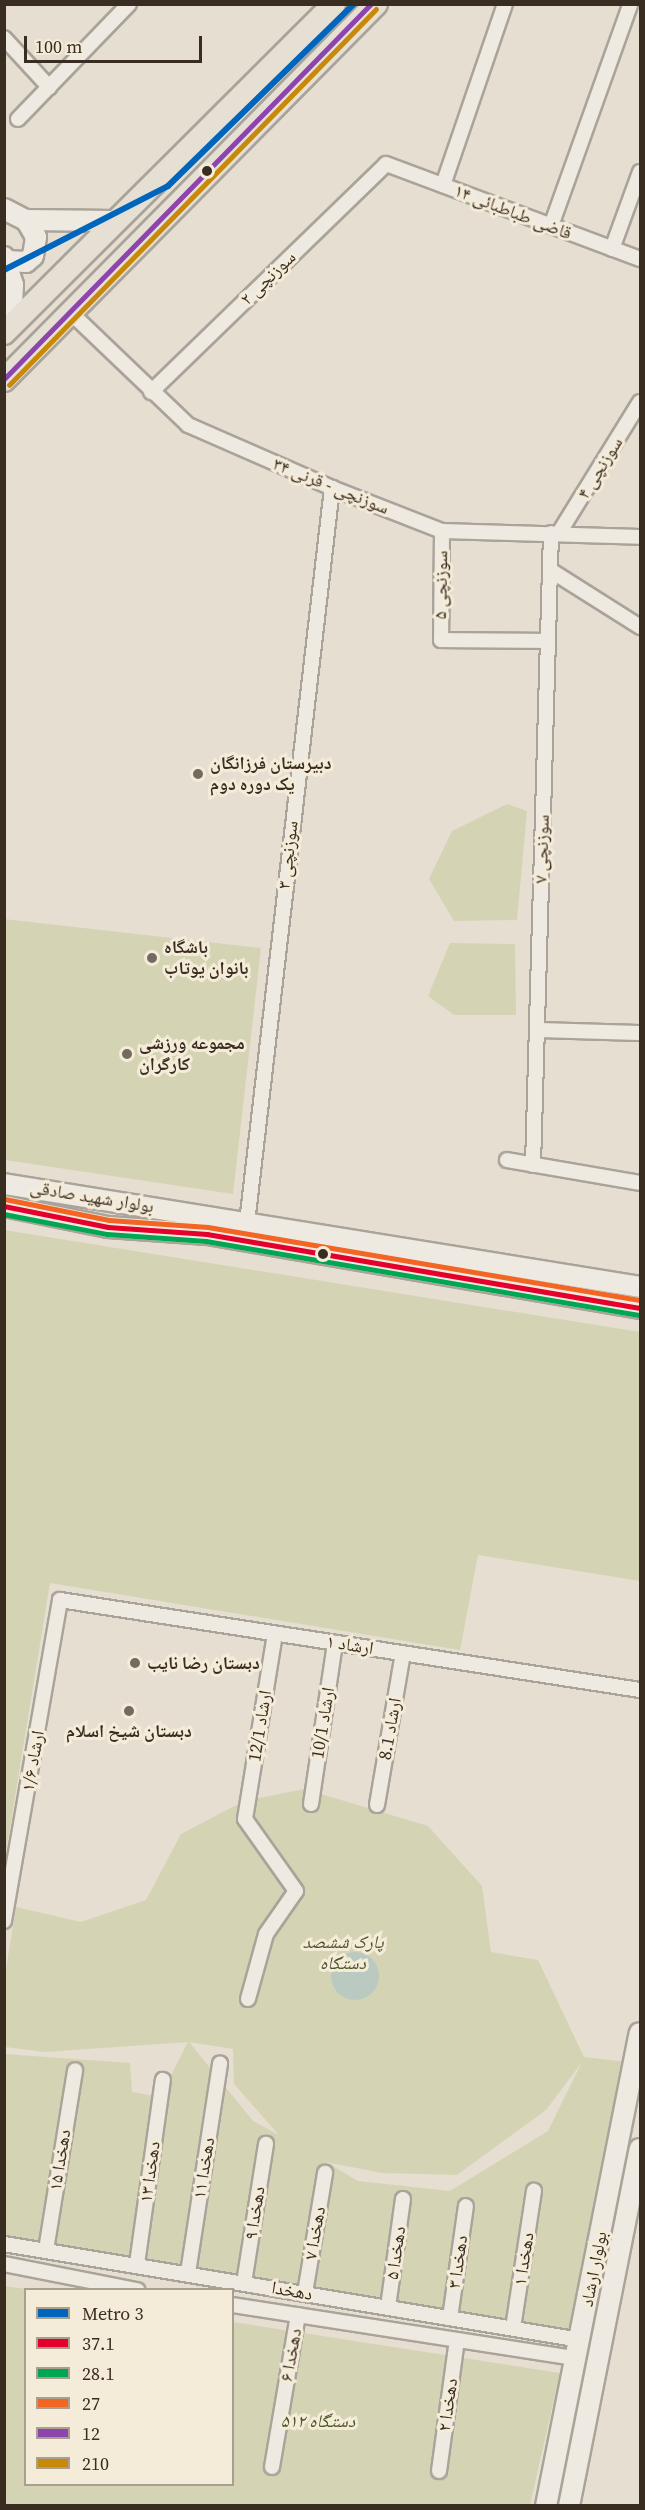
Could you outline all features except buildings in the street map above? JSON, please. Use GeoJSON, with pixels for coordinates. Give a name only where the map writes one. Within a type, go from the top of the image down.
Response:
{"type":"FeatureCollection","features":[{"type":"Feature","properties":{"kind":"main road"},"geometry":{"type":"LineString","coordinates":[[8,330],[114,221],[334,4]]}},
{"type":"Feature","properties":{"kind":"main road"},"geometry":{"type":"LineString","coordinates":[[4,380],[371,9]]}},
{"type":"Feature","properties":{"kind":"main road"},"geometry":{"type":"LineString","coordinates":[[4,209],[26,220],[114,221]]}},
{"type":"Feature","properties":{"kind":"main road"},"geometry":{"type":"LineString","coordinates":[[8,330],[13,285],[6,259],[26,262],[33,256],[36,237],[26,220]]}},
{"type":"Feature","properties":{"kind":"main road","name":"بولوار شهید صادقی"},"geometry":{"type":"LineString","coordinates":[[4,1184],[640,1287]]}},
{"type":"Feature","properties":{"kind":"main road"},"geometry":{"type":"LineString","coordinates":[[108,1227],[111,1200]]}},
{"type":"Feature","properties":{"kind":"main road","name":"بولوار شهید صادقی"},"geometry":{"type":"LineString","coordinates":[[4,1206],[108,1227],[207,1234],[640,1308]]}},
{"type":"Feature","properties":{"kind":"main road","name":"بولوار ارشاد"},"geometry":{"type":"LineString","coordinates":[[546,2505],[640,2033]]}},
{"type":"Feature","properties":{"kind":"main road","name":"بولوار ارشاد"},"geometry":{"type":"LineString","coordinates":[[569,2505],[640,2149]]}},
{"type":"Feature","properties":{"kind":"main road"},"geometry":{"type":"LineString","coordinates":[[608,2196],[630,2203]]}},
{"type":"Feature","properties":{"kind":"street"},"geometry":{"type":"LineString","coordinates":[[18,119],[129,4]]}},
{"type":"Feature","properties":{"kind":"street"},"geometry":{"type":"LineString","coordinates":[[443,185],[505,4]]}},
{"type":"Feature","properties":{"kind":"street"},"geometry":{"type":"LineString","coordinates":[[551,226],[632,6]]}},
{"type":"Feature","properties":{"kind":"street"},"geometry":{"type":"LineString","coordinates":[[6,44],[49,87]]}},
{"type":"Feature","properties":{"kind":"street","name":"قاضی طباطبائی ۱۴"},"geometry":{"type":"LineString","coordinates":[[386,164],[640,259]]}},
{"type":"Feature","properties":{"kind":"street","name":"سوزنچی ۲"},"geometry":{"type":"LineString","coordinates":[[151,392],[386,164]]}},
{"type":"Feature","properties":{"kind":"street"},"geometry":{"type":"LineString","coordinates":[[612,249],[640,172]]}},
{"type":"Feature","properties":{"kind":"street","name":"سوزنچی - قرنی ۳۴"},"geometry":{"type":"LineString","coordinates":[[70,313],[188,425],[332,488],[442,531],[640,537]]}},
{"type":"Feature","properties":{"kind":"street","name":"سوزنچی ۴"},"geometry":{"type":"LineString","coordinates":[[555,533],[636,420],[640,402]]}},
{"type":"Feature","properties":{"kind":"street","name":"سوزنچی ۳"},"geometry":{"type":"LineString","coordinates":[[247,1223],[332,488]]}},
{"type":"Feature","properties":{"kind":"street","name":"سوزنچی ۵"},"geometry":{"type":"LineString","coordinates":[[442,531],[441,640],[548,641]]}},
{"type":"Feature","properties":{"kind":"street","name":"سوزنچی ۷"},"geometry":{"type":"LineString","coordinates":[[533,1165],[550,570],[555,533]]}},
{"type":"Feature","properties":{"kind":"street"},"geometry":{"type":"LineString","coordinates":[[550,570],[640,627]]}},
{"type":"Feature","properties":{"kind":"street"},"geometry":{"type":"LineString","coordinates":[[538,1030],[640,1033]]}},
{"type":"Feature","properties":{"kind":"street"},"geometry":{"type":"LineString","coordinates":[[507,1160],[640,1183]]}},
{"type":"Feature","properties":{"kind":"street","name":"ارشاد ۱"},"geometry":{"type":"LineString","coordinates":[[60,1600],[640,1690]]}},
{"type":"Feature","properties":{"kind":"street","name":"ارشاد ۱/۶"},"geometry":{"type":"LineString","coordinates":[[4,1921],[60,1600]]}},
{"type":"Feature","properties":{"kind":"street","name":"ارشاد 12/1"},"geometry":{"type":"LineString","coordinates":[[248,1999],[266,1934],[296,1891],[244,1819],[275,1633]]}},
{"type":"Feature","properties":{"kind":"street","name":"ارشاد 10/1"},"geometry":{"type":"LineString","coordinates":[[310,1804],[335,1642]]}},
{"type":"Feature","properties":{"kind":"street","name":"ارشاد 8.1"},"geometry":{"type":"LineString","coordinates":[[377,1805],[403,1653]]}},
{"type":"Feature","properties":{"kind":"street","name":"دهخدا ۱۱"},"geometry":{"type":"LineString","coordinates":[[188,2273],[220,2063]]}},
{"type":"Feature","properties":{"kind":"street","name":"دهخدا ۱۵"},"geometry":{"type":"LineString","coordinates":[[46,2250],[75,2070]]}},
{"type":"Feature","properties":{"kind":"street","name":"دهخدا ۱۳"},"geometry":{"type":"LineString","coordinates":[[137,2264],[163,2080]]}},
{"type":"Feature","properties":{"kind":"street","name":"دهخدا ۹"},"geometry":{"type":"LineString","coordinates":[[244,2283],[266,2144]]}},
{"type":"Feature","properties":{"kind":"street","name":"دهخدا ۷"},"geometry":{"type":"LineString","coordinates":[[304,2293],[325,2173]]}},
{"type":"Feature","properties":{"kind":"street","name":"دهخدا ۱"},"geometry":{"type":"LineString","coordinates":[[513,2328],[534,2191]]}},
{"type":"Feature","properties":{"kind":"street","name":"دهخدا ۵"},"geometry":{"type":"LineString","coordinates":[[388,2307],[403,2199]]}},
{"type":"Feature","properties":{"kind":"street","name":"دهخدا ۳"},"geometry":{"type":"LineString","coordinates":[[450,2318],[466,2206]]}},
{"type":"Feature","properties":{"kind":"street","name":"دهخدا"},"geometry":{"type":"LineString","coordinates":[[4,2244],[137,2264],[513,2328],[578,2349]]}},
{"type":"Feature","properties":{"kind":"street"},"geometry":{"type":"LineString","coordinates":[[4,2264],[125,2288]]}},
{"type":"Feature","properties":{"kind":"street","name":"دهخدا"},"geometry":{"type":"LineString","coordinates":[[234,2305],[458,2340],[578,2349]]}},
{"type":"Feature","properties":{"kind":"street","name":"دهخدا ۶"},"geometry":{"type":"LineString","coordinates":[[272,2467],[298,2315]]}},
{"type":"Feature","properties":{"kind":"street","name":"دهخدا ۲"},"geometry":{"type":"LineString","coordinates":[[439,2471],[458,2340]]}},
{"type":"Feature","properties":{"kind":"green space"},"geometry":{"type":"Polygon","coordinates":[[[507,804],[527,811],[517,920],[454,921],[429,879],[452,831],[507,804]]]}},
{"type":"Feature","properties":{"kind":"green space","name":"مجموعه ورزشی کارگران"},"geometry":{"type":"Polygon","coordinates":[[[4,919],[261,948],[233,1194],[5,1160],[4,919]]]}},
{"type":"Feature","properties":{"kind":"green space"},"geometry":{"type":"Polygon","coordinates":[[[450,943],[515,944],[516,1015],[454,1015],[428,996],[450,943]]]}},
{"type":"Feature","properties":{"kind":"green space"},"geometry":{"type":"Polygon","coordinates":[[[4,1230],[640,1332],[640,1581],[478,1555],[460,1650],[50,1583],[5,1858],[4,1230]]]}},
{"type":"Feature","properties":{"kind":"green space","name":"پارک‌ ششصد دستگاه"},"geometry":{"type":"Polygon","coordinates":[[[304,1789],[428,1826],[482,1886],[491,1952],[538,1960],[584,2057],[635,2063],[580,2340],[5,2235],[5,2054],[130,2063],[132,2092],[160,2097],[188,2042],[45,2052],[5,2047],[5,1975],[16,1907],[81,1922],[146,1900],[181,1834],[244,1801],[304,1789]],[[189,2042],[253,2121],[279,2135],[234,2084],[233,2049],[189,2042]],[[582,2062],[546,2110],[457,2175],[382,2173],[326,2162],[358,2181],[450,2191],[548,2131],[582,2062]]]}},
{"type":"Feature","properties":{"kind":"green space","name":"۵۱۲ دستگاه"},"geometry":{"type":"Polygon","coordinates":[[[4,2286],[24,2289],[24,2486],[234,2486],[234,2322],[560,2373],[530,2505],[5,2505],[4,2286]]]}},
{"type":"Feature","properties":{"kind":"shaded area"},"geometry":{"type":"Polygon","coordinates":[[[355,1952],[372,1959],[379,1976],[372,1993],[355,2000],[338,1993],[331,1976],[338,1959],[355,1952]]]}},
{"type":"Feature","properties":{"kind":"metro line","name":"3"},"geometry":{"type":"LineString","coordinates":[[4,270],[168,186],[354,4]]}},
{"type":"Feature","properties":{"kind":"transit line","name":"12"},"geometry":{"type":"LineString","coordinates":[[4,379],[371,4]]}},
{"type":"Feature","properties":{"kind":"transit line","name":"210"},"geometry":{"type":"LineString","coordinates":[[9,385],[376,9]]}},
{"type":"Feature","properties":{"kind":"transit line","name":"27"},"geometry":{"type":"LineString","coordinates":[[5,1199],[109,1220],[208,1227],[640,1300]]}},
{"type":"Feature","properties":{"kind":"transit line","name":"37.1"},"geometry":{"type":"LineString","coordinates":[[4,1206],[108,1227],[207,1234],[640,1308]]}},
{"type":"Feature","properties":{"kind":"transit line","name":"28.1"},"geometry":{"type":"LineString","coordinates":[[4,1214],[107,1234],[206,1241],[639,1315]]}},
{"type":"Feature","properties":{"kind":"place","name":"دبیرستان فرزانگان یک دوره دوم"},"geometry":{"type":"Point","coordinates":[198,774]}},
{"type":"Feature","properties":{"kind":"place","name":"باشگاه بانوان یوتاب"},"geometry":{"type":"Point","coordinates":[152,958]}},
{"type":"Feature","properties":{"kind":"place","name":"مجموعه ورزشی کارگران"},"geometry":{"type":"Point","coordinates":[127,1054]}},
{"type":"Feature","properties":{"kind":"place","name":"دبستان رضا نایب"},"geometry":{"type":"Point","coordinates":[135,1663]}},
{"type":"Feature","properties":{"kind":"place","name":"دبستان شیخ اسلام"},"geometry":{"type":"Point","coordinates":[129,1711]}}]}
